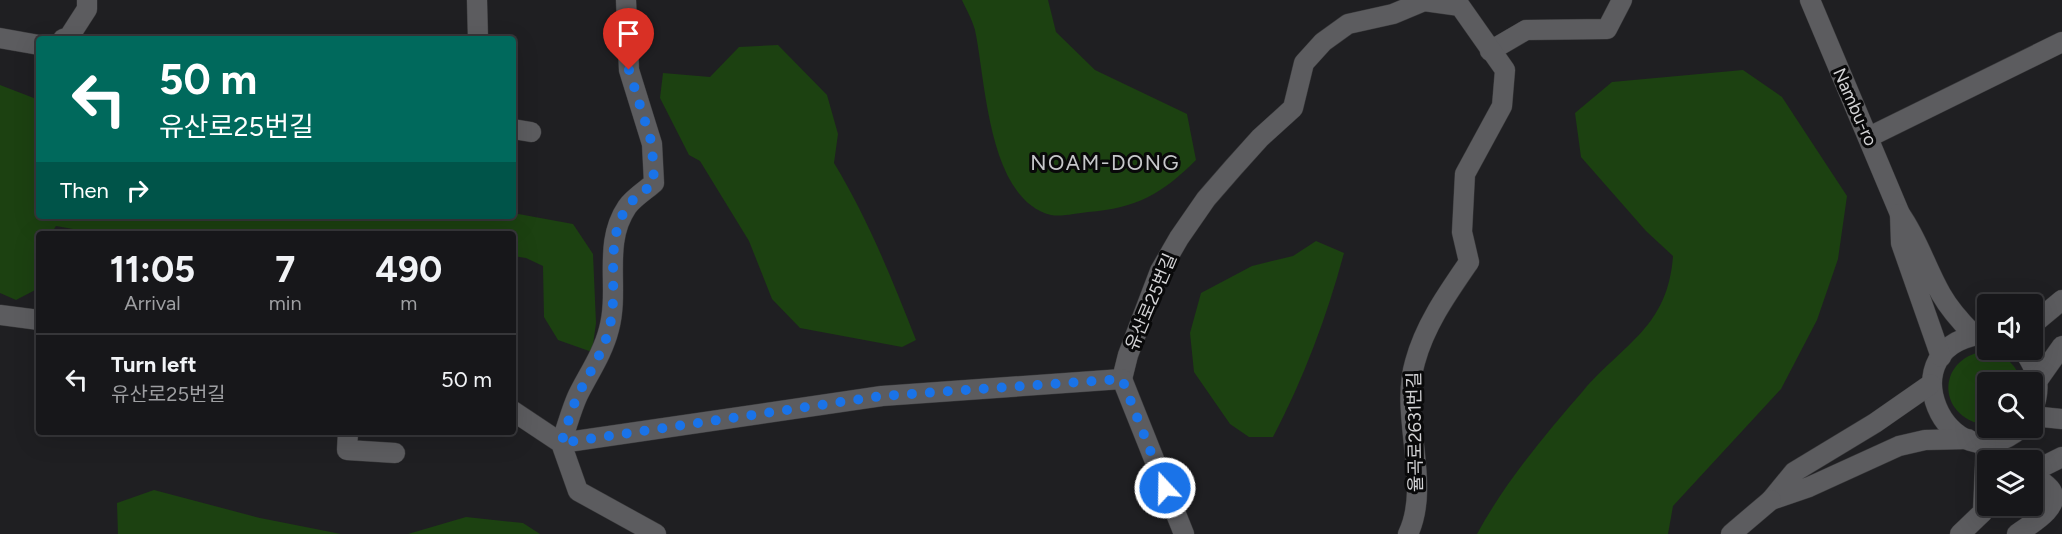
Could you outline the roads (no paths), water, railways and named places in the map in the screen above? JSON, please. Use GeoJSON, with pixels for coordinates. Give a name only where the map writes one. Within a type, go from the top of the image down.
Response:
{"type":"FeatureCollection","features":[{"type":"Feature","properties":{"kind":"street"},"geometry":{"type":"LineString","coordinates":[[69,36],[87,9],[87,0]]}},
{"type":"Feature","properties":{"kind":"street"},"geometry":{"type":"LineString","coordinates":[[477,0],[478,36]]}},
{"type":"Feature","properties":{"kind":"street"},"geometry":{"type":"LineString","coordinates":[[561,443],[577,398],[600,355],[610,327],[615,283],[612,250],[618,228],[627,207],[654,183],[652,144],[629,70],[626,0]]}},
{"type":"Feature","properties":{"kind":"street"},"geometry":{"type":"LineString","coordinates":[[1490,51],[1526,30],[1607,29],[1622,0]]}},
{"type":"Feature","properties":{"kind":"street","name":"Nambu-ro"},"geometry":{"type":"LineString","coordinates":[[1809,1],[1900,214]]}},
{"type":"Feature","properties":{"kind":"street","name":"율곡로2631번길"},"geometry":{"type":"LineString","coordinates":[[1391,7],[1425,2],[1463,3],[1490,51],[1505,70],[1502,106],[1465,174],[1462,232],[1469,262],[1434,313],[1414,364],[1411,406],[1417,515],[1408,534]]}},
{"type":"Feature","properties":{"kind":"street","name":"유산로25번길"},"geometry":{"type":"LineString","coordinates":[[1122,379],[1128,355],[1160,271],[1179,238],[1226,176],[1260,138],[1293,108],[1304,63],[1323,42],[1348,24],[1391,7]]}},
{"type":"Feature","properties":{"kind":"street"},"geometry":{"type":"LineString","coordinates":[[0,38],[36,44]]}},
{"type":"Feature","properties":{"kind":"street"},"geometry":{"type":"LineString","coordinates":[[1869,137],[2062,42]]}},
{"type":"Feature","properties":{"kind":"street"},"geometry":{"type":"LineString","coordinates":[[1900,214],[1915,235],[1941,293],[1956,316],[1977,332]]}},
{"type":"Feature","properties":{"kind":"street"},"geometry":{"type":"LineString","coordinates":[[1900,214],[1901,243],[1941,357]]}},
{"type":"Feature","properties":{"kind":"street"},"geometry":{"type":"LineString","coordinates":[[2043,316],[2062,300]]}},
{"type":"Feature","properties":{"kind":"street"},"geometry":{"type":"LineString","coordinates":[[0,315],[36,320]]}},
{"type":"Feature","properties":{"kind":"street"},"geometry":{"type":"LineString","coordinates":[[1977,336],[1961,340],[1941,357],[1931,384],[1933,402],[1940,418],[1952,431],[1977,440]]}},
{"type":"Feature","properties":{"kind":"street"},"geometry":{"type":"LineString","coordinates":[[2043,374],[2062,346]]}},
{"type":"Feature","properties":{"kind":"street"},"geometry":{"type":"LineString","coordinates":[[561,443],[882,396],[1122,379],[1184,534]]}},
{"type":"Feature","properties":{"kind":"street"},"geometry":{"type":"LineString","coordinates":[[1731,534],[1771,500],[1794,472],[1875,423],[1931,384]]}},
{"type":"Feature","properties":{"kind":"street"},"geometry":{"type":"LineString","coordinates":[[516,413],[561,443],[578,491],[656,534]]}},
{"type":"Feature","properties":{"kind":"street"},"geometry":{"type":"LineString","coordinates":[[2043,416],[2062,419]]}},
{"type":"Feature","properties":{"kind":"street"},"geometry":{"type":"LineString","coordinates":[[348,435],[347,450],[395,453]]}},
{"type":"Feature","properties":{"kind":"street"},"geometry":{"type":"LineString","coordinates":[[1771,500],[1809,487],[1899,446],[1925,440],[2005,438]]}},
{"type":"Feature","properties":{"kind":"street"},"geometry":{"type":"LineString","coordinates":[[1977,440],[1978,450]]}},
{"type":"Feature","properties":{"kind":"street"},"geometry":{"type":"LineString","coordinates":[[2043,467],[2062,457]]}},
{"type":"Feature","properties":{"kind":"street"},"geometry":{"type":"LineString","coordinates":[[2043,482],[2052,490],[2055,500],[2052,508],[2043,515]]}},
{"type":"Feature","properties":{"kind":"street"},"geometry":{"type":"LineString","coordinates":[[1964,533],[1980,516]]}},
{"type":"Feature","properties":{"kind":"street"},"geometry":{"type":"LineString","coordinates":[[2017,534],[2041,516]]}},
{"type":"Feature","properties":{"kind":"district","name":"NOAM-DONG"},"geometry":{"type":"Point","coordinates":[1105,163]}}]}
